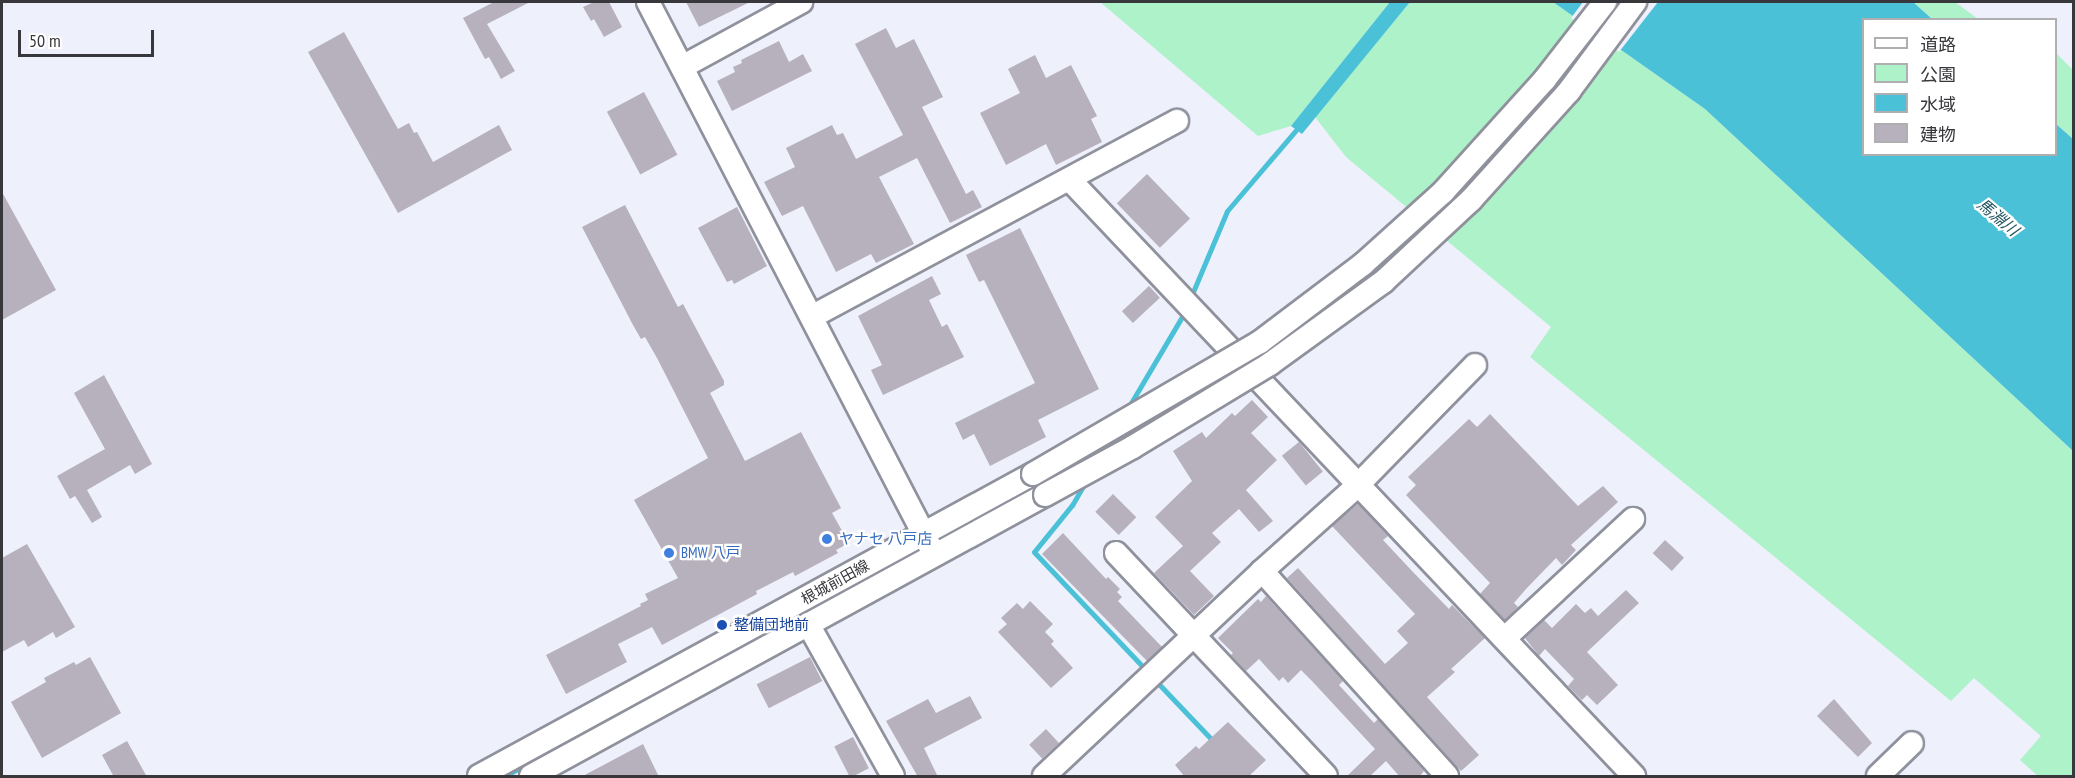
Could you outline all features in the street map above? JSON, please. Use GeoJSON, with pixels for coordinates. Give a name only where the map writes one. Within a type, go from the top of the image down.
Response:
{"type":"FeatureCollection","features":[{"type":"Feature","properties":{"kind":"street"},"geometry":{"type":"LineString","coordinates":[[648,2],[813,316],[934,554]]}},
{"type":"Feature","properties":{"kind":"street"},"geometry":{"type":"LineString","coordinates":[[682,67],[801,2]]}},
{"type":"Feature","properties":{"kind":"street","name":"根城前田線"},"geometry":{"type":"LineString","coordinates":[[479,777],[1033,474],[1260,342],[1363,264],[1443,192],[1545,79],[1605,2]]}},
{"type":"Feature","properties":{"kind":"street","name":"根城前田線"},"geometry":{"type":"LineString","coordinates":[[531,777],[934,554],[1133,447],[1270,364],[1383,282],[1471,200],[1561,100],[1635,2]]}},
{"type":"Feature","properties":{"kind":"street"},"geometry":{"type":"LineString","coordinates":[[813,316],[1177,121]]}},
{"type":"Feature","properties":{"kind":"street"},"geometry":{"type":"LineString","coordinates":[[1070,180],[1634,777]]}},
{"type":"Feature","properties":{"kind":"street"},"geometry":{"type":"LineString","coordinates":[[1044,777],[1262,571],[1358,486],[1475,365]]}},
{"type":"Feature","properties":{"kind":"street"},"geometry":{"type":"LineString","coordinates":[[1505,638],[1633,519]]}},
{"type":"Feature","properties":{"kind":"street"},"geometry":{"type":"LineString","coordinates":[[1116,554],[1326,777]]}},
{"type":"Feature","properties":{"kind":"street"},"geometry":{"type":"LineString","coordinates":[[1262,571],[1447,777]]}},
{"type":"Feature","properties":{"kind":"street"},"geometry":{"type":"LineString","coordinates":[[808,624],[893,777]]}},
{"type":"Feature","properties":{"kind":"street"},"geometry":{"type":"LineString","coordinates":[[1878,777],[1912,743]]}},
{"type":"Feature","properties":{"kind":"green space"},"geometry":{"type":"Polygon","coordinates":[[[1100,2],[1390,2],[1291,126],[1258,136],[1100,2]]]}},
{"type":"Feature","properties":{"kind":"green space"},"geometry":{"type":"Polygon","coordinates":[[[1410,2],[1553,2],[1705,109],[2073,451],[2073,776],[2038,776],[2020,760],[2041,736],[1974,678],[1951,701],[1530,357],[1551,327],[1346,157],[1315,117],[1410,2]]]}},
{"type":"Feature","properties":{"kind":"green space"},"geometry":{"type":"Polygon","coordinates":[[[1913,2],[1955,2],[1977,18],[1931,18],[1913,2]]]}},
{"type":"Feature","properties":{"kind":"green space"},"geometry":{"type":"Polygon","coordinates":[[[2057,54],[2073,70],[2073,139],[2057,125],[2057,54]]]}},
{"type":"Feature","properties":{"kind":"water"},"geometry":{"type":"Polygon","coordinates":[[[1390,2],[1410,2],[1302,134],[1291,126],[1390,2]]]}},
{"type":"Feature","properties":{"kind":"water","name":"馬淵川"},"geometry":{"type":"Polygon","coordinates":[[[1553,2],[1913,2],[1931,18],[1862,18],[1862,156],[2057,156],[2057,125],[2073,139],[2073,451],[1705,109],[1553,2]]]}},
{"type":"Feature","properties":{"kind":"pier"},"geometry":{"type":"Polygon","coordinates":[[[1583,2],[1658,2],[1619,52],[1571,18],[1583,2]]]}},
{"type":"Feature","properties":{"kind":"building"},"geometry":{"type":"Polygon","coordinates":[[[494,2],[530,2],[487,24],[515,71],[501,79],[489,57],[485,59],[463,18],[494,2]]]}},
{"type":"Feature","properties":{"kind":"building"},"geometry":{"type":"Polygon","coordinates":[[[594,2],[609,2],[622,27],[604,37],[594,19],[591,21],[583,7],[594,2]]]}},
{"type":"Feature","properties":{"kind":"building"},"geometry":{"type":"Polygon","coordinates":[[[686,2],[750,2],[699,27],[686,2]]]}},
{"type":"Feature","properties":{"kind":"building"},"geometry":{"type":"Polygon","coordinates":[[[886,28],[896,48],[914,39],[943,97],[922,107],[966,194],[973,190],[982,207],[950,223],[917,158],[879,177],[914,244],[876,263],[871,254],[836,272],[803,206],[782,216],[764,182],[795,167],[786,148],[832,125],[837,135],[843,133],[856,159],[903,135],[855,44],[886,28]]]}},
{"type":"Feature","properties":{"kind":"building"},"geometry":{"type":"Polygon","coordinates":[[[344,32],[398,129],[409,123],[414,133],[417,132],[433,162],[499,125],[512,150],[398,213],[308,52],[344,32]]]}},
{"type":"Feature","properties":{"kind":"building"},"geometry":{"type":"Polygon","coordinates":[[[779,41],[789,62],[803,54],[812,71],[732,111],[717,81],[735,72],[733,67],[742,63],[741,60],[779,41]]]}},
{"type":"Feature","properties":{"kind":"building"},"geometry":{"type":"Polygon","coordinates":[[[1035,55],[1046,78],[1071,65],[1097,116],[1091,119],[1102,142],[1056,165],[1046,144],[1006,165],[980,113],[1020,93],[1008,69],[1035,55]]]}},
{"type":"Feature","properties":{"kind":"building"},"geometry":{"type":"Polygon","coordinates":[[[644,92],[677,155],[640,174],[607,112],[644,92]]]}},
{"type":"Feature","properties":{"kind":"building"},"geometry":{"type":"Polygon","coordinates":[[[1147,174],[1190,219],[1160,248],[1117,203],[1147,174]]]}},
{"type":"Feature","properties":{"kind":"building"},"geometry":{"type":"Polygon","coordinates":[[[2,192],[56,290],[2,320],[2,192]]]}},
{"type":"Feature","properties":{"kind":"building"},"geometry":{"type":"Polygon","coordinates":[[[625,205],[678,307],[683,304],[724,381],[724,385],[710,393],[745,461],[801,432],[841,508],[832,513],[849,543],[836,550],[838,553],[795,576],[793,572],[756,591],[757,594],[662,645],[652,627],[618,644],[627,662],[566,694],[546,655],[641,606],[640,604],[648,600],[645,594],[678,578],[634,500],[708,458],[657,358],[645,337],[641,339],[582,227],[625,205]]]}},
{"type":"Feature","properties":{"kind":"building"},"geometry":{"type":"Polygon","coordinates":[[[737,207],[767,266],[734,284],[732,280],[727,282],[698,228],[737,207]]]}},
{"type":"Feature","properties":{"kind":"building"},"geometry":{"type":"Polygon","coordinates":[[[1020,228],[1099,389],[1038,420],[1046,437],[990,466],[974,434],[963,440],[955,423],[1035,383],[984,280],[979,282],[966,255],[1020,228]]]}},
{"type":"Feature","properties":{"kind":"building"},"geometry":{"type":"Polygon","coordinates":[[[932,276],[941,294],[929,300],[942,327],[947,324],[964,357],[883,395],[871,370],[882,365],[858,316],[932,276]]]}},
{"type":"Feature","properties":{"kind":"building"},"geometry":{"type":"Polygon","coordinates":[[[1149,286],[1160,298],[1133,323],[1122,311],[1149,286]]]}},
{"type":"Feature","properties":{"kind":"building"},"geometry":{"type":"Polygon","coordinates":[[[104,375],[152,464],[135,474],[130,465],[87,490],[102,517],[92,523],[75,496],[70,499],[57,476],[105,449],[74,393],[104,375]]]}},
{"type":"Feature","properties":{"kind":"building"},"geometry":{"type":"Polygon","coordinates":[[[1252,400],[1268,417],[1251,433],[1277,460],[1246,490],[1273,521],[1259,532],[1239,509],[1212,533],[1221,542],[1190,571],[1214,596],[1194,615],[1154,573],[1183,546],[1155,517],[1192,481],[1173,451],[1202,432],[1206,438],[1232,413],[1235,416],[1252,400]]]}},
{"type":"Feature","properties":{"kind":"building"},"geometry":{"type":"Polygon","coordinates":[[[1490,414],[1578,506],[1603,486],[1618,502],[1571,545],[1576,550],[1562,565],[1556,558],[1526,589],[1514,603],[1518,607],[1505,620],[1480,594],[1490,583],[1406,495],[1416,485],[1408,477],[1469,419],[1477,427],[1490,414]]]}},
{"type":"Feature","properties":{"kind":"building"},"geometry":{"type":"Polygon","coordinates":[[[1299,442],[1323,472],[1306,485],[1282,456],[1299,442]]]}},
{"type":"Feature","properties":{"kind":"building"},"geometry":{"type":"Polygon","coordinates":[[[1113,494],[1136,517],[1119,535],[1095,512],[1113,494]]]}},
{"type":"Feature","properties":{"kind":"building"},"geometry":{"type":"Polygon","coordinates":[[[1358,504],[1388,536],[1383,540],[1412,571],[1449,609],[1452,605],[1485,638],[1451,669],[1455,672],[1427,697],[1479,755],[1461,771],[1287,578],[1298,568],[1385,664],[1408,643],[1397,631],[1415,614],[1332,526],[1358,504]]]}},
{"type":"Feature","properties":{"kind":"building"},"geometry":{"type":"Polygon","coordinates":[[[1063,533],[1106,579],[1108,577],[1120,589],[1117,592],[1122,597],[1118,601],[1162,647],[1147,661],[1042,554],[1063,533]]]}},
{"type":"Feature","properties":{"kind":"building"},"geometry":{"type":"Polygon","coordinates":[[[1665,540],[1684,558],[1672,571],[1653,553],[1665,540]]]}},
{"type":"Feature","properties":{"kind":"building"},"geometry":{"type":"Polygon","coordinates":[[[27,544],[75,627],[56,638],[53,632],[28,647],[24,640],[2,652],[2,558],[27,544]]]}},
{"type":"Feature","properties":{"kind":"building"},"geometry":{"type":"Polygon","coordinates":[[[1626,590],[1639,603],[1587,652],[1618,685],[1597,705],[1587,695],[1582,700],[1568,686],[1574,679],[1545,649],[1539,656],[1525,638],[1544,620],[1552,628],[1576,604],[1585,613],[1591,608],[1598,616],[1626,590]]]}},
{"type":"Feature","properties":{"kind":"building"},"geometry":{"type":"Polygon","coordinates":[[[1266,596],[1343,681],[1339,685],[1374,723],[1378,719],[1424,771],[1419,777],[1400,777],[1386,761],[1369,777],[1346,777],[1375,749],[1312,681],[1301,670],[1288,683],[1283,677],[1279,681],[1259,659],[1246,671],[1231,655],[1233,653],[1218,638],[1258,599],[1261,602],[1266,596]]]}},
{"type":"Feature","properties":{"kind":"building"},"geometry":{"type":"Polygon","coordinates":[[[1030,601],[1053,624],[1045,632],[1054,641],[1051,644],[1073,668],[1051,688],[998,632],[1007,624],[1001,618],[1017,603],[1023,609],[1030,601]]]}},
{"type":"Feature","properties":{"kind":"building"},"geometry":{"type":"Polygon","coordinates":[[[90,657],[121,713],[42,758],[11,702],[46,682],[44,678],[74,662],[76,665],[90,657]]]}},
{"type":"Feature","properties":{"kind":"building"},"geometry":{"type":"Polygon","coordinates":[[[810,657],[822,681],[769,708],[757,684],[810,657]]]}},
{"type":"Feature","properties":{"kind":"building"},"geometry":{"type":"Polygon","coordinates":[[[970,696],[982,718],[924,748],[938,777],[918,777],[886,721],[928,699],[936,713],[970,696]]]}},
{"type":"Feature","properties":{"kind":"building"},"geometry":{"type":"Polygon","coordinates":[[[1834,699],[1872,743],[1858,757],[1817,716],[1834,699]]]}},
{"type":"Feature","properties":{"kind":"building"},"geometry":{"type":"Polygon","coordinates":[[[1228,722],[1266,760],[1248,777],[1185,777],[1175,765],[1196,746],[1199,749],[1228,722]]]}},
{"type":"Feature","properties":{"kind":"building"},"geometry":{"type":"Polygon","coordinates":[[[1046,729],[1059,743],[1042,759],[1029,745],[1046,729]]]}},
{"type":"Feature","properties":{"kind":"building"},"geometry":{"type":"Polygon","coordinates":[[[853,737],[869,768],[849,776],[834,747],[853,737]]]}},
{"type":"Feature","properties":{"kind":"building"},"geometry":{"type":"Polygon","coordinates":[[[127,741],[147,777],[114,777],[102,755],[127,741]]]}},
{"type":"Feature","properties":{"kind":"building"},"geometry":{"type":"Polygon","coordinates":[[[643,744],[659,777],[581,777],[643,744]]]}},
{"type":"Feature","properties":{"kind":"waterway"},"geometry":{"type":"LineString","coordinates":[[1190,299],[1227,211],[1296,130]]}},
{"type":"Feature","properties":{"kind":"waterway"},"geometry":{"type":"LineString","coordinates":[[1128,408],[1186,310]]}},
{"type":"Feature","properties":{"kind":"waterway"},"geometry":{"type":"LineString","coordinates":[[1101,455],[1112,437]]}},
{"type":"Feature","properties":{"kind":"waterway"},"geometry":{"type":"LineString","coordinates":[[1086,481],[1072,505],[1034,552],[1147,671]]}},
{"type":"Feature","properties":{"kind":"waterway"},"geometry":{"type":"LineString","coordinates":[[505,776],[698,669]]}},
{"type":"Feature","properties":{"kind":"waterway"},"geometry":{"type":"LineString","coordinates":[[1155,680],[1215,743]]}},
{"type":"Feature","properties":{"kind":"place","name":"ヤナセ 八戸店"},"geometry":{"type":"Point","coordinates":[827,539]}},
{"type":"Feature","properties":{"kind":"place","name":"BMW 八戸"},"geometry":{"type":"Point","coordinates":[669,553]}},
{"type":"Feature","properties":{"kind":"place","name":"整備団地前"},"geometry":{"type":"Point","coordinates":[722,625]}}]}
